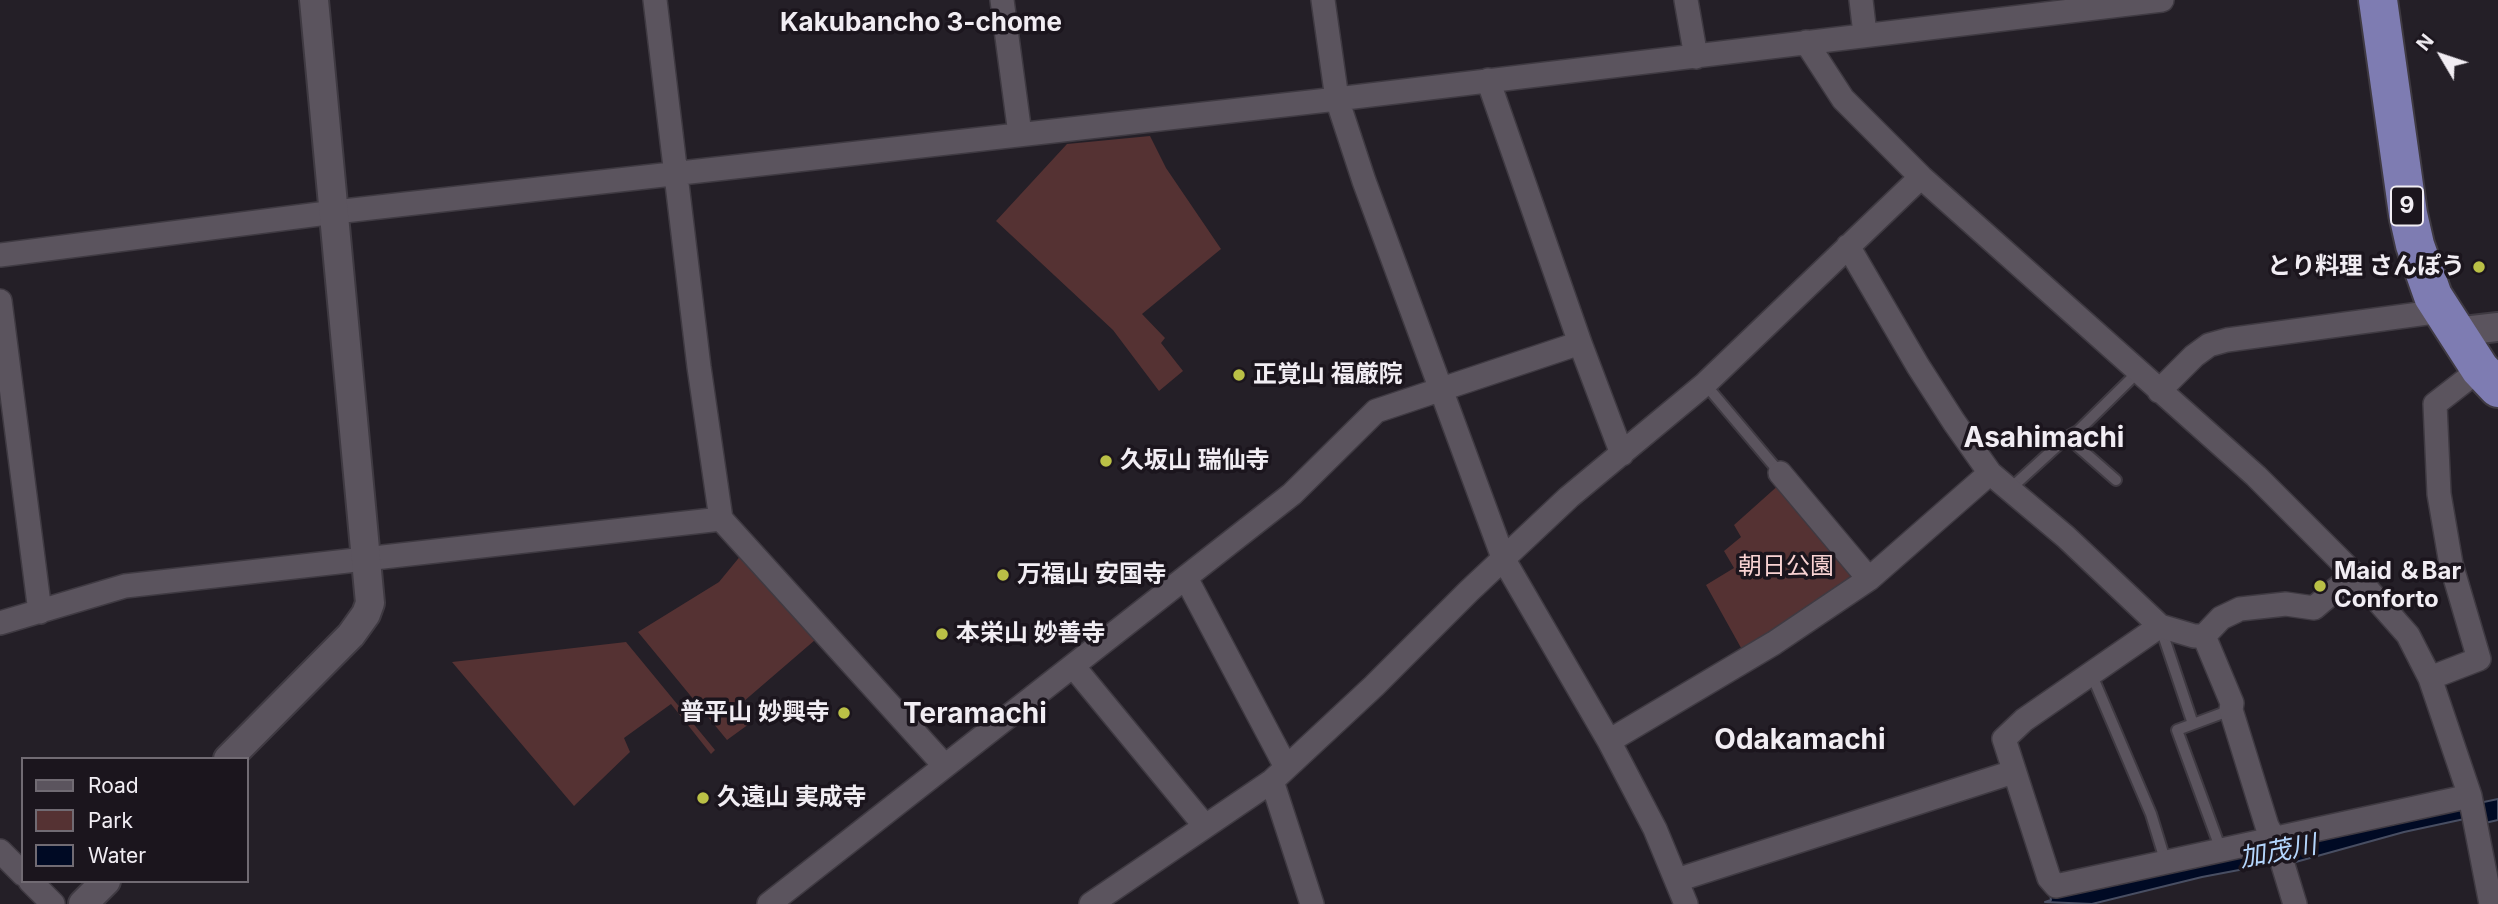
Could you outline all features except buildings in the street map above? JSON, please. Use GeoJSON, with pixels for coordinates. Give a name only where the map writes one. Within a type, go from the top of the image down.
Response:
{"type":"FeatureCollection","features":[{"type":"Feature","properties":{"kind":"highway","name":"9"},"geometry":{"type":"LineString","coordinates":[[2378,0],[2408,214],[2415,245],[2433,296],[2448,322],[2489,378]]}},
{"type":"Feature","properties":{"kind":"street"},"geometry":{"type":"LineString","coordinates":[[230,757],[351,635],[366,614],[370,603],[314,0]]}},
{"type":"Feature","properties":{"kind":"street"},"geometry":{"type":"LineString","coordinates":[[655,0],[699,367],[721,519],[945,766]]}},
{"type":"Feature","properties":{"kind":"street"},"geometry":{"type":"LineString","coordinates":[[1002,0],[1020,134]]}},
{"type":"Feature","properties":{"kind":"street"},"geometry":{"type":"LineString","coordinates":[[1324,0],[1338,99],[1364,181],[1504,560],[1609,741],[1655,829],[1686,904]]}},
{"type":"Feature","properties":{"kind":"street"},"geometry":{"type":"LineString","coordinates":[[1686,0],[1696,57]]}},
{"type":"Feature","properties":{"kind":"street"},"geometry":{"type":"LineString","coordinates":[[1861,0],[1865,34]]}},
{"type":"Feature","properties":{"kind":"street"},"geometry":{"type":"LineString","coordinates":[[0,256],[335,212],[1696,57],[2047,7],[2162,0]]}},
{"type":"Feature","properties":{"kind":"street"},"geometry":{"type":"LineString","coordinates":[[1806,42],[1843,99],[1921,177],[2256,476],[2354,574],[2407,635],[2430,678],[2473,807],[2491,904]]}},
{"type":"Feature","properties":{"kind":"street"},"geometry":{"type":"LineString","coordinates":[[1488,80],[1622,454]]}},
{"type":"Feature","properties":{"kind":"street"},"geometry":{"type":"LineString","coordinates":[[1097,902],[1279,774],[1374,687],[1469,590],[1569,497],[1705,384],[1921,177]]}},
{"type":"Feature","properties":{"kind":"street"},"geometry":{"type":"LineString","coordinates":[[1848,246],[1918,366],[1990,473],[2113,580],[2160,626],[2194,636],[2204,636],[2221,618],[2240,609],[2286,604],[2314,608],[2354,574]]}},
{"type":"Feature","properties":{"kind":"street"},"geometry":{"type":"LineString","coordinates":[[0,301],[40,611]]}},
{"type":"Feature","properties":{"kind":"street"},"geometry":{"type":"LineString","coordinates":[[2159,391],[2194,356],[2209,345],[2218,343],[2448,322],[2498,327]]}},
{"type":"Feature","properties":{"kind":"street"},"geometry":{"type":"LineString","coordinates":[[769,904],[1292,494],[1376,411],[1580,343]]}},
{"type":"Feature","properties":{"kind":"street"},"geometry":{"type":"LineString","coordinates":[[2430,678],[2479,659],[2451,564],[2441,506],[2435,404],[2489,378]]}},
{"type":"Feature","properties":{"kind":"street"},"geometry":{"type":"LineString","coordinates":[[1780,473],[1869,579]]}},
{"type":"Feature","properties":{"kind":"street"},"geometry":{"type":"LineString","coordinates":[[1609,741],[1774,643],[1869,579],[1990,473]]}},
{"type":"Feature","properties":{"kind":"street"},"geometry":{"type":"LineString","coordinates":[[0,623],[125,586],[721,519]]}},
{"type":"Feature","properties":{"kind":"street"},"geometry":{"type":"LineString","coordinates":[[1186,578],[1279,774],[1312,904]]}},
{"type":"Feature","properties":{"kind":"street"},"geometry":{"type":"LineString","coordinates":[[2160,626],[2024,720],[2004,739],[2012,772],[2049,878],[2056,886],[2221,850],[2473,807]]}},
{"type":"Feature","properties":{"kind":"street"},"geometry":{"type":"LineString","coordinates":[[2204,636],[2232,703],[2231,710],[2267,826],[2275,840],[2295,904]]}},
{"type":"Feature","properties":{"kind":"street"},"geometry":{"type":"LineString","coordinates":[[1073,666],[1205,826]]}},
{"type":"Feature","properties":{"kind":"street"},"geometry":{"type":"LineString","coordinates":[[1677,880],[2012,772]]}},
{"type":"Feature","properties":{"kind":"street"},"geometry":{"type":"LineString","coordinates":[[0,851],[21,872]]}},
{"type":"Feature","properties":{"kind":"street"},"geometry":{"type":"LineString","coordinates":[[32,883],[53,904]]}},
{"type":"Feature","properties":{"kind":"street"},"geometry":{"type":"LineString","coordinates":[[83,904],[104,883]]}},
{"type":"Feature","properties":{"kind":"lane"},"geometry":{"type":"LineString","coordinates":[[2010,489],[2067,437],[2078,431],[2137,372]]}},
{"type":"Feature","properties":{"kind":"lane"},"geometry":{"type":"LineString","coordinates":[[1705,384],[1780,473]]}},
{"type":"Feature","properties":{"kind":"lane"},"geometry":{"type":"LineString","coordinates":[[2067,437],[2116,480]]}},
{"type":"Feature","properties":{"kind":"lane"},"geometry":{"type":"LineString","coordinates":[[2160,626],[2193,724]]}},
{"type":"Feature","properties":{"kind":"lane"},"geometry":{"type":"LineString","coordinates":[[2091,672],[2151,814],[2166,863]]}},
{"type":"Feature","properties":{"kind":"lane"},"geometry":{"type":"LineString","coordinates":[[2221,850],[2177,730],[2231,710]]}},
{"type":"Feature","properties":{"kind":"green space"},"geometry":{"type":"Polygon","coordinates":[[[1150,136],[1166,168],[1221,249],[1142,314],[1165,338],[1161,343],[1183,371],[1159,391],[1113,330],[996,221],[1067,144],[1150,136]]]}},
{"type":"Feature","properties":{"kind":"green space","name":"朝日公園"},"geometry":{"type":"Polygon","coordinates":[[[1781,483],[1859,573],[1745,655],[1706,585],[1734,568],[1724,551],[1741,537],[1734,525],[1781,483]]]}},
{"type":"Feature","properties":{"kind":"green space"},"geometry":{"type":"Polygon","coordinates":[[[742,554],[815,640],[736,708],[749,724],[727,740],[638,632],[719,582],[742,554]]]}},
{"type":"Feature","properties":{"kind":"green space"},"geometry":{"type":"Polygon","coordinates":[[[626,642],[715,750],[711,754],[671,704],[624,738],[630,752],[574,806],[452,662],[626,642]]]}},
{"type":"Feature","properties":{"kind":"water","name":"加茂川"},"geometry":{"type":"Polygon","coordinates":[[[2498,799],[2498,820],[2485,823],[2469,818],[2404,832],[2292,863],[2276,863],[2202,877],[2092,904],[2045,902],[2051,900],[2050,894],[2498,799]]]}},
{"type":"Feature","properties":{"kind":"place","name":"とり料理 さんぽう"},"geometry":{"type":"Point","coordinates":[2479,267]}},
{"type":"Feature","properties":{"kind":"place","name":"正覚山 福厳院"},"geometry":{"type":"Point","coordinates":[1239,375]}},
{"type":"Feature","properties":{"kind":"place","name":"久坂山 瑞仙寺"},"geometry":{"type":"Point","coordinates":[1106,461]}},
{"type":"Feature","properties":{"kind":"place","name":"万福山 安国寺"},"geometry":{"type":"Point","coordinates":[1003,575]}},
{"type":"Feature","properties":{"kind":"place","name":"Maid ＆Bar Conforto"},"geometry":{"type":"Point","coordinates":[2320,586]}},
{"type":"Feature","properties":{"kind":"place","name":"本栄山 妙善寺"},"geometry":{"type":"Point","coordinates":[942,634]}},
{"type":"Feature","properties":{"kind":"place","name":"普平山 妙興寺"},"geometry":{"type":"Point","coordinates":[844,713]}},
{"type":"Feature","properties":{"kind":"place","name":"久遠山 実成寺"},"geometry":{"type":"Point","coordinates":[703,798]}},
{"type":"Feature","properties":{"kind":"district","name":"Kakubancho 3-chome"},"geometry":{"type":"Point","coordinates":[921,23]}},
{"type":"Feature","properties":{"kind":"district","name":"Asahimachi"},"geometry":{"type":"Point","coordinates":[2044,439]}},
{"type":"Feature","properties":{"kind":"district","name":"Teramachi"},"geometry":{"type":"Point","coordinates":[975,715]}},
{"type":"Feature","properties":{"kind":"district","name":"Odakamachi"},"geometry":{"type":"Point","coordinates":[1800,741]}}]}
